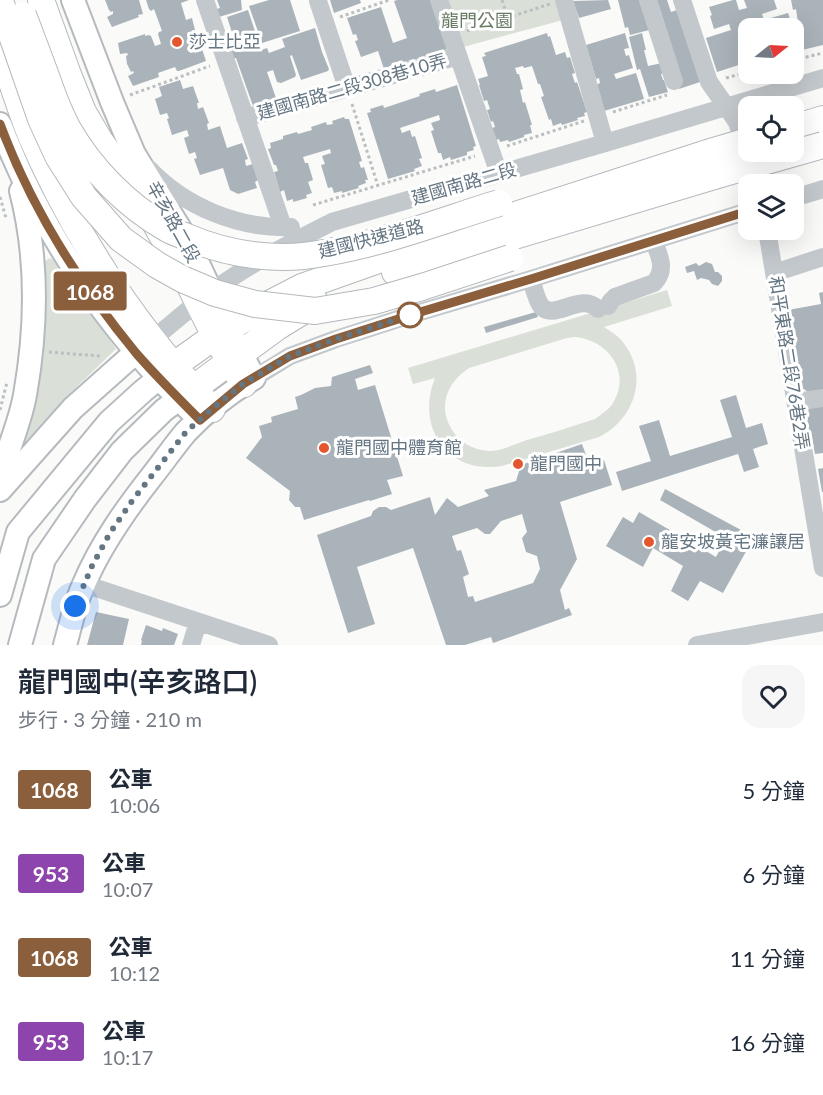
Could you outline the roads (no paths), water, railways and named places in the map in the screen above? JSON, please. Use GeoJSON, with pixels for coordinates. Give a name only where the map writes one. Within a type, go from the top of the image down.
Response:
{"type":"FeatureCollection","features":[{"type":"Feature","properties":{"kind":"highway","name":"建國快速道路"},"geometry":{"type":"LineString","coordinates":[[18,0],[58,108],[68,129],[99,172],[120,194],[167,229],[196,241],[251,255],[286,257],[323,254],[383,240],[499,202],[823,145]]}},
{"type":"Feature","properties":{"kind":"highway"},"geometry":{"type":"LineString","coordinates":[[41,0],[83,112],[100,141],[142,200],[183,272],[204,297],[249,381]]}},
{"type":"Feature","properties":{"kind":"highway","name":"建國快速道路"},"geometry":{"type":"LineString","coordinates":[[0,1],[41,120],[58,156],[84,197],[121,239],[157,265],[215,293],[255,304],[315,311],[374,301],[510,258],[710,165],[738,147]]}},
{"type":"Feature","properties":{"kind":"highway"},"geometry":{"type":"LineString","coordinates":[[0,48],[32,137],[57,190],[91,251],[123,300],[144,346],[206,414]]}},
{"type":"Feature","properties":{"kind":"highway"},"geometry":{"type":"LineString","coordinates":[[804,125],[823,119]]}},
{"type":"Feature","properties":{"kind":"highway","name":"建國快速道路"},"geometry":{"type":"LineString","coordinates":[[166,372],[222,332],[302,287],[406,250],[635,188],[710,165]]}},
{"type":"Feature","properties":{"kind":"highway","name":"建國快速道路"},"geometry":{"type":"LineString","coordinates":[[186,394],[311,305],[349,288],[635,188]]}},
{"type":"Feature","properties":{"kind":"main road","name":"辛亥路二段"},"geometry":{"type":"LineString","coordinates":[[73,0],[134,154],[188,242],[204,297]]}},
{"type":"Feature","properties":{"kind":"main road"},"geometry":{"type":"LineString","coordinates":[[0,124],[12,157],[24,204],[32,253],[35,301],[24,397],[0,474]]}},
{"type":"Feature","properties":{"kind":"main road"},"geometry":{"type":"LineString","coordinates":[[0,490],[73,408],[144,346],[88,290],[53,234],[12,157]]}},
{"type":"Feature","properties":{"kind":"main road"},"geometry":{"type":"LineString","coordinates":[[0,595],[18,532],[109,422],[166,372]]}},
{"type":"Feature","properties":{"kind":"main road"},"geometry":{"type":"LineString","coordinates":[[65,645],[75,606],[84,584],[110,533],[132,501],[186,432],[249,381]]}},
{"type":"Feature","properties":{"kind":"main road"},"geometry":{"type":"LineString","coordinates":[[21,645],[44,559],[85,499],[122,451],[164,410],[186,394]]}},
{"type":"Feature","properties":{"kind":"street"},"geometry":{"type":"LineString","coordinates":[[206,0],[283,227]]}},
{"type":"Feature","properties":{"kind":"street"},"geometry":{"type":"LineString","coordinates":[[439,0],[499,174]]}},
{"type":"Feature","properties":{"kind":"street"},"geometry":{"type":"LineString","coordinates":[[648,0],[674,81]]}},
{"type":"Feature","properties":{"kind":"street"},"geometry":{"type":"LineString","coordinates":[[682,0],[709,82],[737,122],[754,174]]}},
{"type":"Feature","properties":{"kind":"street"},"geometry":{"type":"LineString","coordinates":[[558,2],[605,143]]}},
{"type":"Feature","properties":{"kind":"street"},"geometry":{"type":"LineString","coordinates":[[314,10],[347,88]]}},
{"type":"Feature","properties":{"kind":"street","name":"建國南路二段308巷10弄"},"geometry":{"type":"LineString","coordinates":[[245,118],[458,56]]}},
{"type":"Feature","properties":{"kind":"street","name":"建國南路二段"},"geometry":{"type":"LineString","coordinates":[[144,346],[204,297],[250,266],[332,222],[823,78]]}},
{"type":"Feature","properties":{"kind":"street"},"geometry":{"type":"LineString","coordinates":[[134,154],[158,179],[185,199],[216,214],[249,224],[283,227],[332,222]]}},
{"type":"Feature","properties":{"kind":"street"},"geometry":{"type":"LineString","coordinates":[[804,195],[823,189]]}},
{"type":"Feature","properties":{"kind":"street"},"geometry":{"type":"LineString","coordinates":[[249,381],[290,356],[336,339],[738,214]]}},
{"type":"Feature","properties":{"kind":"street","name":"和平東路二段76巷2弄"},"geometry":{"type":"LineString","coordinates":[[769,240],[819,522],[823,568]]}},
{"type":"Feature","properties":{"kind":"street"},"geometry":{"type":"LineString","coordinates":[[531,279],[539,303],[544,309],[551,311],[582,303],[603,308],[615,297],[654,283],[659,278],[662,264],[654,241]]}},
{"type":"Feature","properties":{"kind":"street"},"geometry":{"type":"LineString","coordinates":[[774,273],[823,257]]}},
{"type":"Feature","properties":{"kind":"street"},"geometry":{"type":"LineString","coordinates":[[796,402],[823,398]]}},
{"type":"Feature","properties":{"kind":"street"},"geometry":{"type":"LineString","coordinates":[[84,584],[269,645]]}},
{"type":"Feature","properties":{"kind":"street"},"geometry":{"type":"LineString","coordinates":[[191,645],[198,621]]}},
{"type":"Feature","properties":{"kind":"street"},"geometry":{"type":"LineString","coordinates":[[697,645],[823,622]]}},
{"type":"Feature","properties":{"kind":"place","name":"莎士比亞"},"geometry":{"type":"Point","coordinates":[177,42]}},
{"type":"Feature","properties":{"kind":"place","name":"龍門國中體育館"},"geometry":{"type":"Point","coordinates":[324,448]}},
{"type":"Feature","properties":{"kind":"place","name":"龍門國中"},"geometry":{"type":"Point","coordinates":[518,464]}},
{"type":"Feature","properties":{"kind":"place","name":"龍安坡黃宅濂讓居"},"geometry":{"type":"Point","coordinates":[649,542]}},
{"type":"Feature","properties":{"kind":"park label","name":"龍門公園"},"geometry":{"type":"Point","coordinates":[477,21]}}]}
